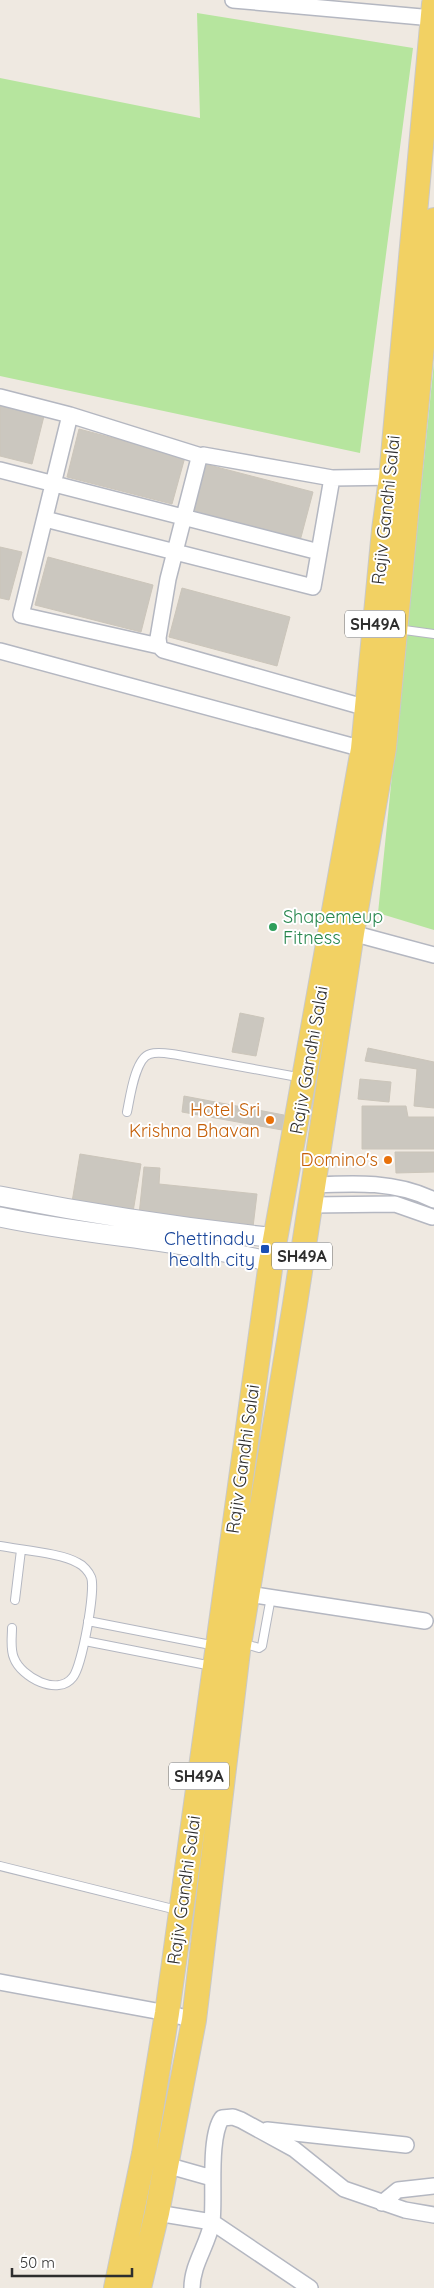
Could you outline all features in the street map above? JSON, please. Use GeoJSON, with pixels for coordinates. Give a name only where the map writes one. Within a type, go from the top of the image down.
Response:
{"type":"FeatureCollection","features":[{"type":"Feature","properties":{"kind":"main road","name":"Rajiv Gandhi Salai"},"geometry":{"type":"LineString","coordinates":[[116,2288],[144,2154],[167,2013],[181,1911],[228,1657],[248,1594],[352,933],[384,748],[395,629],[401,477],[433,11]]}},
{"type":"Feature","properties":{"kind":"main road","name":"Rajiv Gandhi Salai"},"geometry":{"type":"LineString","coordinates":[[139,2288],[166,2165],[194,2020],[228,1657],[272,1262],[363,749],[384,530],[401,477],[422,391],[434,220]]}},
{"type":"Feature","properties":{"kind":"street"},"geometry":{"type":"LineString","coordinates":[[233,0],[433,11]]}},
{"type":"Feature","properties":{"kind":"street"},"geometry":{"type":"LineString","coordinates":[[0,397],[70,415],[201,456]]}},
{"type":"Feature","properties":{"kind":"street"},"geometry":{"type":"LineString","coordinates":[[70,415],[21,615],[159,646],[163,650],[367,708]]}},
{"type":"Feature","properties":{"kind":"street"},"geometry":{"type":"LineString","coordinates":[[159,646],[158,638],[168,579],[198,458],[207,454],[332,478],[401,477]]}},
{"type":"Feature","properties":{"kind":"street"},"geometry":{"type":"LineString","coordinates":[[0,470],[183,519],[319,552]]}},
{"type":"Feature","properties":{"kind":"street"},"geometry":{"type":"LineString","coordinates":[[45,520],[313,587],[332,478]]}},
{"type":"Feature","properties":{"kind":"street"},"geometry":{"type":"LineString","coordinates":[[0,651],[363,749]]}},
{"type":"Feature","properties":{"kind":"street"},"geometry":{"type":"LineString","coordinates":[[352,933],[434,955]]}},
{"type":"Feature","properties":{"kind":"street"},"geometry":{"type":"LineString","coordinates":[[312,1195],[361,1183],[402,1187],[419,1192],[434,1200]]}},
{"type":"Feature","properties":{"kind":"street"},"geometry":{"type":"LineString","coordinates":[[312,1195],[395,1204],[433,1219]]}},
{"type":"Feature","properties":{"kind":"street"},"geometry":{"type":"LineString","coordinates":[[0,1196],[57,1208],[213,1231],[277,1238]]}},
{"type":"Feature","properties":{"kind":"street"},"geometry":{"type":"LineString","coordinates":[[53,1227],[57,1208]]}},
{"type":"Feature","properties":{"kind":"street"},"geometry":{"type":"LineString","coordinates":[[0,1217],[53,1227],[227,1251],[272,1262]]}},
{"type":"Feature","properties":{"kind":"street"},"geometry":{"type":"LineString","coordinates":[[248,1594],[425,1621]]}},
{"type":"Feature","properties":{"kind":"street"},"geometry":{"type":"LineString","coordinates":[[0,1982],[167,2013],[194,2020]]}},
{"type":"Feature","properties":{"kind":"street"},"geometry":{"type":"LineString","coordinates":[[192,2288],[192,2277],[212,2222],[212,2178],[216,2134],[222,2118],[233,2117],[294,2149],[344,2189],[382,2203],[434,2216]]}},
{"type":"Feature","properties":{"kind":"street"},"geometry":{"type":"LineString","coordinates":[[258,2129],[406,2145]]}},
{"type":"Feature","properties":{"kind":"street"},"geometry":{"type":"LineString","coordinates":[[166,2165],[212,2178]]}},
{"type":"Feature","properties":{"kind":"street"},"geometry":{"type":"LineString","coordinates":[[382,2203],[398,2190],[434,2186]]}},
{"type":"Feature","properties":{"kind":"street"},"geometry":{"type":"LineString","coordinates":[[156,2213],[212,2222],[310,2288]]}},
{"type":"Feature","properties":{"kind":"lane"},"geometry":{"type":"LineString","coordinates":[[395,629],[434,634]]}},
{"type":"Feature","properties":{"kind":"lane"},"geometry":{"type":"LineString","coordinates":[[127,1112],[142,1057],[157,1052],[305,1078]]}},
{"type":"Feature","properties":{"kind":"lane"},"geometry":{"type":"LineString","coordinates":[[0,1546],[66,1558],[78,1563],[91,1577],[92,1587],[85,1641],[73,1677],[67,1682],[49,1684],[29,1677],[16,1662],[12,1649],[12,1628]]}},
{"type":"Feature","properties":{"kind":"lane"},"geometry":{"type":"LineString","coordinates":[[14,1600],[21,1550]]}},
{"type":"Feature","properties":{"kind":"lane"},"geometry":{"type":"LineString","coordinates":[[85,1641],[228,1657],[262,1646],[271,1597]]}},
{"type":"Feature","properties":{"kind":"lane"},"geometry":{"type":"LineString","coordinates":[[88,1621],[228,1657]]}},
{"type":"Feature","properties":{"kind":"lane"},"geometry":{"type":"LineString","coordinates":[[0,1866],[181,1911]]}},
{"type":"Feature","properties":{"kind":"green space"},"geometry":{"type":"Polygon","coordinates":[[[197,13],[413,48],[360,453],[0,376],[0,78],[200,118],[197,13]]]}},
{"type":"Feature","properties":{"kind":"green space"},"geometry":{"type":"Polygon","coordinates":[[[434,362],[434,930],[378,913],[434,362]]]}},
{"type":"Feature","properties":{"kind":"building"},"geometry":{"type":"Polygon","coordinates":[[[0,405],[44,416],[32,464],[0,456],[0,405]]]}},
{"type":"Feature","properties":{"kind":"building"},"geometry":{"type":"Polygon","coordinates":[[[79,429],[185,457],[172,504],[67,477],[79,429]]]}},
{"type":"Feature","properties":{"kind":"building"},"geometry":{"type":"Polygon","coordinates":[[[205,464],[313,492],[300,541],[192,513],[205,464]]]}},
{"type":"Feature","properties":{"kind":"building"},"geometry":{"type":"Polygon","coordinates":[[[0,547],[22,552],[9,600],[0,598],[0,547]]]}},
{"type":"Feature","properties":{"kind":"building"},"geometry":{"type":"Polygon","coordinates":[[[48,557],[153,585],[141,632],[35,605],[48,557]]]}},
{"type":"Feature","properties":{"kind":"building"},"geometry":{"type":"Polygon","coordinates":[[[182,588],[290,617],[277,666],[169,637],[182,588]]]}},
{"type":"Feature","properties":{"kind":"building"},"geometry":{"type":"Polygon","coordinates":[[[240,1013],[264,1018],[256,1056],[232,1052],[240,1013]]]}},
{"type":"Feature","properties":{"kind":"building"},"geometry":{"type":"Polygon","coordinates":[[[368,1048],[434,1062],[434,1108],[414,1106],[417,1069],[365,1061],[368,1048]]]}},
{"type":"Feature","properties":{"kind":"building"},"geometry":{"type":"Polygon","coordinates":[[[360,1079],[391,1082],[389,1102],[358,1099],[360,1079]]]}},
{"type":"Feature","properties":{"kind":"building"},"geometry":{"type":"Polygon","coordinates":[[[184,1096],[284,1115],[282,1130],[182,1112],[184,1096]]]}},
{"type":"Feature","properties":{"kind":"building"},"geometry":{"type":"Polygon","coordinates":[[[362,1106],[406,1106],[408,1117],[434,1117],[434,1149],[362,1149],[362,1106]]]}},
{"type":"Feature","properties":{"kind":"building"},"geometry":{"type":"Polygon","coordinates":[[[395,1152],[434,1152],[434,1172],[396,1173],[395,1152]]]}},
{"type":"Feature","properties":{"kind":"building"},"geometry":{"type":"Polygon","coordinates":[[[80,1154],[141,1164],[133,1212],[72,1202],[80,1154]]]}},
{"type":"Feature","properties":{"kind":"building"},"geometry":{"type":"Polygon","coordinates":[[[144,1167],[160,1168],[159,1184],[257,1194],[253,1227],[139,1215],[144,1167]]]}},
{"type":"Feature","properties":{"kind":"place","name":"Shapemeup Fitness"},"geometry":{"type":"Point","coordinates":[273,927]}},
{"type":"Feature","properties":{"kind":"place","name":"Hotel Sri Krishna Bhavan"},"geometry":{"type":"Point","coordinates":[270,1120]}},
{"type":"Feature","properties":{"kind":"place","name":"Domino's"},"geometry":{"type":"Point","coordinates":[388,1160]}},
{"type":"Feature","properties":{"kind":"place","name":"Chettinadu health city"},"geometry":{"type":"Point","coordinates":[265,1249]}}]}
